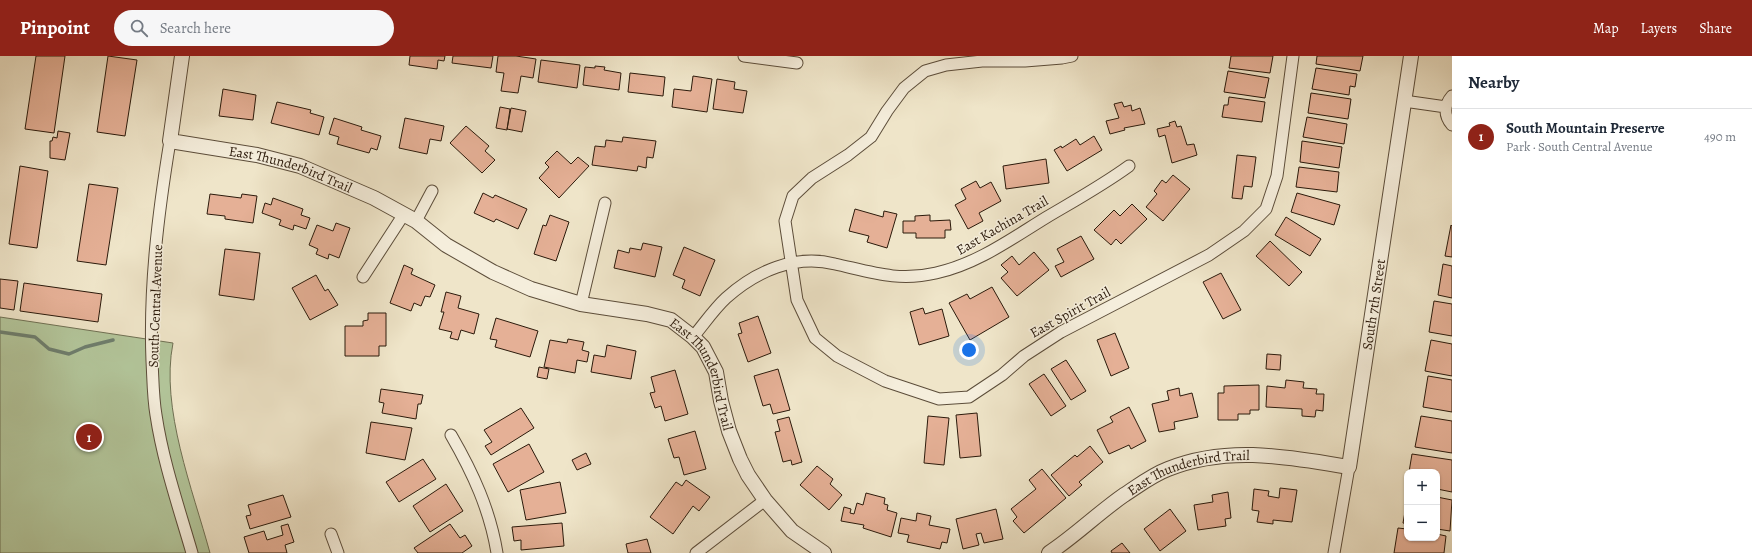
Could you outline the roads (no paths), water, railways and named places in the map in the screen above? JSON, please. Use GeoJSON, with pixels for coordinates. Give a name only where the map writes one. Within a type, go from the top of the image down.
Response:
{"type":"FeatureCollection","features":[{"type":"Feature","properties":{"kind":"street","name":"South Central Avenue"},"geometry":{"type":"LineString","coordinates":[[182,56],[154,262],[151,321],[156,415],[167,465],[192,553]]}},
{"type":"Feature","properties":{"kind":"street"},"geometry":{"type":"LineString","coordinates":[[744,56],[797,64]]}},
{"type":"Feature","properties":{"kind":"street","name":"East Spirit Trail"},"geometry":{"type":"LineString","coordinates":[[1072,56],[1025,61],[982,61],[946,65],[924,71],[904,88],[887,111],[871,137],[848,155],[812,178],[793,196],[784,221],[797,300],[815,338],[837,356],[885,382],[938,399],[969,396],[1002,375],[1024,356],[1061,332],[1209,255],[1244,232],[1266,209],[1277,176],[1293,56]]}},
{"type":"Feature","properties":{"kind":"street","name":"South 7th Street"},"geometry":{"type":"LineString","coordinates":[[1334,553],[1349,467],[1411,56]]}},
{"type":"Feature","properties":{"kind":"street"},"geometry":{"type":"LineString","coordinates":[[1452,96],[1446,107],[1447,117],[1452,125]]}},
{"type":"Feature","properties":{"kind":"street"},"geometry":{"type":"LineString","coordinates":[[1404,101],[1446,107]]}},
{"type":"Feature","properties":{"kind":"street","name":"East Thunderbird Trail"},"geometry":{"type":"LineString","coordinates":[[170,141],[257,155],[300,166],[374,198],[410,217],[446,245],[493,272],[530,289],[581,304],[647,314],[671,320],[703,347],[716,372],[721,402],[729,431],[748,475],[765,500],[792,531],[824,553]]}},
{"type":"Feature","properties":{"kind":"street","name":"East Kachina Trail"},"geometry":{"type":"LineString","coordinates":[[693,337],[726,298],[752,278],[766,270],[799,262],[833,263],[878,275],[898,276],[918,276],[954,268],[976,260],[1002,245],[1129,166]]}},
{"type":"Feature","properties":{"kind":"street"},"geometry":{"type":"LineString","coordinates":[[363,277],[432,191]]}},
{"type":"Feature","properties":{"kind":"street"},"geometry":{"type":"LineString","coordinates":[[581,304],[605,203]]}},
{"type":"Feature","properties":{"kind":"street"},"geometry":{"type":"LineString","coordinates":[[451,436],[466,461],[479,490],[493,531],[497,553]]}},
{"type":"Feature","properties":{"kind":"street","name":"East Thunderbird Trail"},"geometry":{"type":"LineString","coordinates":[[1049,553],[1122,496],[1145,481],[1168,469],[1194,461],[1221,455],[1259,454],[1349,467]]}},
{"type":"Feature","properties":{"kind":"street"},"geometry":{"type":"LineString","coordinates":[[696,553],[765,500]]}},
{"type":"Feature","properties":{"kind":"street"},"geometry":{"type":"LineString","coordinates":[[331,534],[338,553]]}},
{"type":"Feature","properties":{"kind":"waterway"},"geometry":{"type":"LineString","coordinates":[[0,332],[35,337],[49,349],[69,354],[85,347],[113,340]]}},
{"type":"Feature","properties":{"kind":"place","name":"South Mountain Preserve"},"geometry":{"type":"Point","coordinates":[89,437]}}]}
